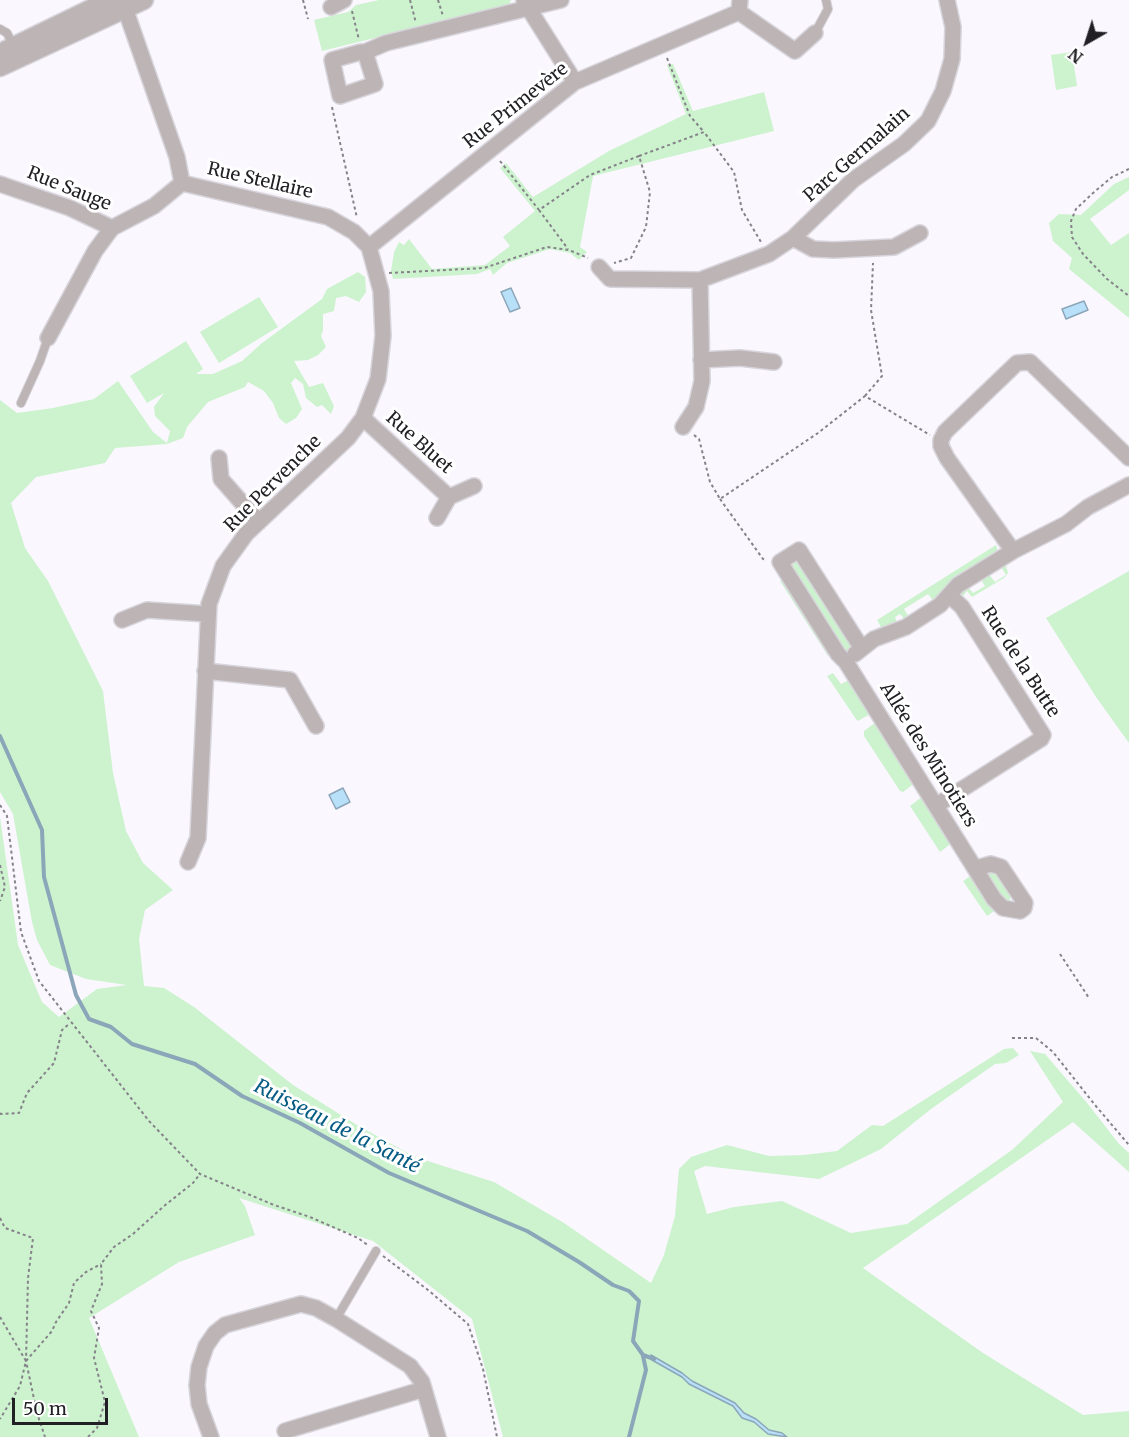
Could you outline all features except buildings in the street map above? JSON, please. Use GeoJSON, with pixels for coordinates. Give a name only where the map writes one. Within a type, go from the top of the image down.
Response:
{"type":"FeatureCollection","features":[{"type":"Feature","properties":{"kind":"street"},"geometry":{"type":"LineString","coordinates":[[0,66],[11,52],[118,3],[144,0]]}},
{"type":"Feature","properties":{"kind":"street"},"geometry":{"type":"LineString","coordinates":[[363,52],[375,84],[340,96],[332,60],[526,4],[561,0]]}},
{"type":"Feature","properties":{"kind":"street","name":"Parc Germalain"},"geometry":{"type":"LineString","coordinates":[[599,267],[610,279],[688,282],[700,280],[769,254],[793,238],[853,180],[904,144],[927,121],[943,91],[952,59],[953,27],[947,0]]}},
{"type":"Feature","properties":{"kind":"street","name":"Rue Stellaire"},"geometry":{"type":"LineString","coordinates":[[118,3],[177,157],[182,183],[328,217],[354,232],[369,247]]}},
{"type":"Feature","properties":{"kind":"street"},"geometry":{"type":"LineString","coordinates":[[526,4],[575,82]]}},
{"type":"Feature","properties":{"kind":"street","name":"Rue Primevère"},"geometry":{"type":"LineString","coordinates":[[369,247],[575,82],[662,45],[740,6],[795,51],[815,33]]}},
{"type":"Feature","properties":{"kind":"street","name":"Rue Sauge"},"geometry":{"type":"LineString","coordinates":[[0,184],[70,208],[112,228],[154,206],[182,183]]}},
{"type":"Feature","properties":{"kind":"street"},"geometry":{"type":"LineString","coordinates":[[48,338],[95,251],[112,228]]}},
{"type":"Feature","properties":{"kind":"street"},"geometry":{"type":"LineString","coordinates":[[793,238],[813,249],[834,250],[894,247],[920,233]]}},
{"type":"Feature","properties":{"kind":"street","name":"Rue Pervenche"},"geometry":{"type":"LineString","coordinates":[[188,862],[198,838],[209,604],[223,566],[246,534],[348,438],[363,418],[378,379],[383,336],[381,291],[369,247]]}},
{"type":"Feature","properties":{"kind":"street"},"geometry":{"type":"LineString","coordinates":[[683,427],[696,407],[702,381],[700,280]]}},
{"type":"Feature","properties":{"kind":"street"},"geometry":{"type":"LineString","coordinates":[[701,360],[740,358],[774,362]]}},
{"type":"Feature","properties":{"kind":"street"},"geometry":{"type":"LineString","coordinates":[[1013,551],[947,458],[941,440],[945,432],[1017,363],[1030,362],[1129,458]]}},
{"type":"Feature","properties":{"kind":"street","name":"Rue Bluet"},"geometry":{"type":"LineString","coordinates":[[363,418],[449,497]]}},
{"type":"Feature","properties":{"kind":"street"},"geometry":{"type":"LineString","coordinates":[[219,458],[221,479],[259,522]]}},
{"type":"Feature","properties":{"kind":"street"},"geometry":{"type":"LineString","coordinates":[[846,662],[861,647],[883,635],[906,627],[940,605],[958,585],[1013,551],[1066,524],[1088,507],[1129,485]]}},
{"type":"Feature","properties":{"kind":"street","name":"Rue Bluet"},"geometry":{"type":"LineString","coordinates":[[437,518],[449,497],[474,486]]}},
{"type":"Feature","properties":{"kind":"street"},"geometry":{"type":"LineString","coordinates":[[780,562],[799,550],[861,647]]}},
{"type":"Feature","properties":{"kind":"street","name":"Allée des Minotiers"},"geometry":{"type":"LineString","coordinates":[[780,562],[976,868]]}},
{"type":"Feature","properties":{"kind":"street","name":"Rue de la Butte"},"geometry":{"type":"LineString","coordinates":[[937,805],[1041,739],[1043,735],[962,607],[950,595]]}},
{"type":"Feature","properties":{"kind":"street"},"geometry":{"type":"LineString","coordinates":[[122,620],[147,610],[208,614]]}},
{"type":"Feature","properties":{"kind":"street"},"geometry":{"type":"LineString","coordinates":[[205,671],[290,680],[316,726]]}},
{"type":"Feature","properties":{"kind":"street"},"geometry":{"type":"LineString","coordinates":[[211,1437],[199,1404],[196,1386],[206,1346],[215,1333],[236,1320],[264,1315],[301,1304],[316,1308],[336,1319],[410,1366],[417,1374],[424,1389],[438,1437]]}},
{"type":"Feature","properties":{"kind":"street"},"geometry":{"type":"LineString","coordinates":[[285,1431],[424,1389]]}},
{"type":"Feature","properties":{"kind":"lane"},"geometry":{"type":"LineString","coordinates":[[815,33],[828,9],[826,0]]}},
{"type":"Feature","properties":{"kind":"lane"},"geometry":{"type":"LineString","coordinates":[[0,29],[7,33],[11,52]]}},
{"type":"Feature","properties":{"kind":"lane"},"geometry":{"type":"LineString","coordinates":[[21,403],[48,338]]}},
{"type":"Feature","properties":{"kind":"lane"},"geometry":{"type":"LineString","coordinates":[[336,1319],[376,1251]]}},
{"type":"Feature","properties":{"kind":"path"},"geometry":{"type":"LineString","coordinates":[[303,0],[308,19]]}},
{"type":"Feature","properties":{"kind":"path"},"geometry":{"type":"LineString","coordinates":[[410,0],[417,28]]}},
{"type":"Feature","properties":{"kind":"path"},"geometry":{"type":"LineString","coordinates":[[438,0],[444,22]]}},
{"type":"Feature","properties":{"kind":"path"},"geometry":{"type":"LineString","coordinates":[[342,6],[363,52]]}},
{"type":"Feature","properties":{"kind":"path"},"geometry":{"type":"LineString","coordinates":[[662,45],[690,116],[734,172],[742,210],[769,254]]}},
{"type":"Feature","properties":{"kind":"path"},"geometry":{"type":"LineString","coordinates":[[340,96],[331,108],[357,216],[354,232]]}},
{"type":"Feature","properties":{"kind":"path"},"geometry":{"type":"LineString","coordinates":[[539,210],[590,176],[704,132]]}},
{"type":"Feature","properties":{"kind":"path"},"geometry":{"type":"LineString","coordinates":[[491,149],[569,249]]}},
{"type":"Feature","properties":{"kind":"path"},"geometry":{"type":"LineString","coordinates":[[375,270],[390,273],[484,268],[547,247],[569,249],[585,256],[599,267],[631,258],[646,227],[650,192],[639,156]]}},
{"type":"Feature","properties":{"kind":"path"},"geometry":{"type":"LineString","coordinates":[[1129,169],[1112,177],[1092,193],[1076,209],[1071,221],[1072,237],[1083,254],[1107,279],[1129,296]]}},
{"type":"Feature","properties":{"kind":"path"},"geometry":{"type":"LineString","coordinates":[[720,500],[818,432],[865,396],[882,376],[871,310],[874,248]]}},
{"type":"Feature","properties":{"kind":"path"},"geometry":{"type":"LineString","coordinates":[[865,396],[941,440]]}},
{"type":"Feature","properties":{"kind":"path"},"geometry":{"type":"LineString","coordinates":[[683,427],[699,439],[710,482],[720,500],[763,559],[780,562]]}},
{"type":"Feature","properties":{"kind":"path"},"geometry":{"type":"LineString","coordinates":[[0,805],[7,816],[21,932],[39,981],[71,1023],[149,1120],[200,1173],[358,1238],[428,1290],[468,1324],[483,1369],[497,1437]]}},
{"type":"Feature","properties":{"kind":"path"},"geometry":{"type":"LineString","coordinates":[[0,866],[5,887],[0,901]]}},
{"type":"Feature","properties":{"kind":"path"},"geometry":{"type":"LineString","coordinates":[[1060,954],[1089,998]]}},
{"type":"Feature","properties":{"kind":"path"},"geometry":{"type":"LineString","coordinates":[[0,1115],[19,1113],[27,1093],[54,1063],[62,1030],[71,1023]]}},
{"type":"Feature","properties":{"kind":"path"},"geometry":{"type":"LineString","coordinates":[[1012,1038],[1036,1038],[1053,1052],[1129,1144]]}},
{"type":"Feature","properties":{"kind":"path"},"geometry":{"type":"LineString","coordinates":[[26,1360],[52,1331],[69,1303],[74,1283],[86,1272],[101,1264],[114,1247],[133,1234],[193,1183],[200,1173]]}},
{"type":"Feature","properties":{"kind":"path"},"geometry":{"type":"LineString","coordinates":[[0,1218],[5,1228],[33,1238],[28,1278],[26,1360],[20,1386],[0,1419]]}},
{"type":"Feature","properties":{"kind":"path"},"geometry":{"type":"LineString","coordinates":[[88,1437],[97,1428],[105,1402],[94,1358],[99,1328],[91,1311],[102,1284],[101,1264]]}},
{"type":"Feature","properties":{"kind":"path"},"geometry":{"type":"LineString","coordinates":[[0,1317],[26,1360],[37,1413],[45,1437]]}},
{"type":"Feature","properties":{"kind":"green space"},"geometry":{"type":"Polygon","coordinates":[[[379,0],[511,0],[508,7],[500,10],[492,9],[322,51],[314,20],[348,12],[356,5],[379,0]]]}},
{"type":"Feature","properties":{"kind":"green space"},"geometry":{"type":"Polygon","coordinates":[[[1072,52],[1077,86],[1056,90],[1051,55],[1072,52]]]}},
{"type":"Feature","properties":{"kind":"green space"},"geometry":{"type":"Polygon","coordinates":[[[673,64],[693,111],[764,92],[774,131],[593,176],[580,247],[587,252],[579,260],[570,253],[550,249],[507,263],[493,275],[490,269],[477,274],[393,279],[391,271],[394,252],[399,242],[404,245],[409,239],[432,269],[485,265],[510,246],[503,237],[535,211],[500,168],[506,163],[533,197],[609,151],[686,114],[667,65],[673,64]]]}},
{"type":"Feature","properties":{"kind":"green space"},"geometry":{"type":"Polygon","coordinates":[[[1129,177],[1129,190],[1090,219],[1111,245],[1129,233],[1129,318],[1069,269],[1072,258],[1053,241],[1049,223],[1059,214],[1081,215],[1114,184],[1129,177]]]}},
{"type":"Feature","properties":{"kind":"green space"},"geometry":{"type":"Polygon","coordinates":[[[358,272],[365,277],[366,292],[359,302],[346,296],[336,298],[334,311],[323,314],[321,336],[326,347],[318,355],[308,360],[294,361],[309,387],[323,383],[334,406],[331,414],[322,405],[317,407],[306,398],[303,384],[295,378],[291,383],[302,409],[296,418],[286,424],[279,418],[273,403],[264,391],[248,382],[245,387],[208,402],[187,427],[183,438],[167,444],[115,448],[105,463],[36,477],[11,503],[25,548],[48,581],[103,691],[113,773],[126,831],[143,863],[173,890],[145,910],[139,939],[144,986],[164,988],[194,1007],[293,1085],[357,1125],[415,1157],[494,1182],[564,1223],[651,1283],[664,1255],[675,1216],[679,1169],[691,1157],[727,1145],[769,1156],[837,1151],[872,1125],[883,1126],[1004,1049],[1013,1048],[1019,1055],[1006,1063],[995,1064],[931,1109],[881,1149],[819,1179],[705,1166],[694,1171],[707,1214],[734,1207],[782,1201],[851,1233],[907,1224],[1012,1150],[1063,1102],[1030,1051],[1045,1054],[1119,1144],[1129,1153],[1129,1172],[1073,1122],[863,1268],[983,1353],[1083,1415],[1129,1411],[1129,1437],[503,1437],[472,1319],[373,1241],[239,1198],[245,1206],[255,1235],[179,1262],[89,1318],[139,1437],[0,1437],[0,817],[18,945],[42,1002],[59,1017],[97,989],[127,985],[86,979],[50,965],[37,940],[32,922],[13,814],[0,792],[0,400],[17,413],[53,408],[94,399],[118,381],[153,432],[167,443],[170,431],[155,416],[154,407],[164,393],[147,403],[130,376],[186,341],[203,369],[196,374],[213,374],[242,361],[262,343],[322,299],[327,289],[358,272]]]}},
{"type":"Feature","properties":{"kind":"green space"},"geometry":{"type":"Polygon","coordinates":[[[259,297],[278,327],[219,363],[200,332],[259,297]]]}},
{"type":"Feature","properties":{"kind":"green space"},"geometry":{"type":"Polygon","coordinates":[[[996,545],[998,552],[935,603],[928,594],[904,609],[910,619],[905,620],[900,614],[895,617],[897,623],[882,629],[877,620],[996,545]]]}},
{"type":"Feature","properties":{"kind":"green space"},"geometry":{"type":"Polygon","coordinates":[[[798,562],[853,645],[849,651],[843,652],[790,568],[798,562]]]}},
{"type":"Feature","properties":{"kind":"green space"},"geometry":{"type":"Polygon","coordinates":[[[1005,562],[1008,573],[1004,578],[972,597],[967,591],[960,600],[959,593],[967,586],[973,593],[985,586],[980,578],[988,573],[995,582],[1006,575],[1000,565],[1005,562]]]}},
{"type":"Feature","properties":{"kind":"green space"},"geometry":{"type":"Polygon","coordinates":[[[1129,571],[1129,743],[1096,697],[1046,618],[1129,571]]]}},
{"type":"Feature","properties":{"kind":"green space"},"geometry":{"type":"Polygon","coordinates":[[[782,580],[832,653],[828,656],[780,581],[782,580]]]}},
{"type":"Feature","properties":{"kind":"green space"},"geometry":{"type":"Polygon","coordinates":[[[833,673],[841,684],[849,680],[870,714],[858,721],[856,719],[827,676],[833,673]]]}},
{"type":"Feature","properties":{"kind":"green space"},"geometry":{"type":"Polygon","coordinates":[[[876,722],[915,783],[903,792],[900,791],[864,736],[864,731],[876,722]]]}},
{"type":"Feature","properties":{"kind":"green space"},"geometry":{"type":"Polygon","coordinates":[[[923,796],[953,842],[940,852],[910,806],[923,796]]]}},
{"type":"Feature","properties":{"kind":"green space"},"geometry":{"type":"Polygon","coordinates":[[[995,871],[1012,895],[1006,904],[986,878],[987,872],[995,871]]]}},
{"type":"Feature","properties":{"kind":"green space"},"geometry":{"type":"Polygon","coordinates":[[[974,874],[997,909],[987,916],[963,881],[974,874]]]}},
{"type":"Feature","properties":{"kind":"water"},"geometry":{"type":"Polygon","coordinates":[[[511,288],[520,308],[510,312],[501,292],[511,288]]]}},
{"type":"Feature","properties":{"kind":"water"},"geometry":{"type":"Polygon","coordinates":[[[1084,301],[1088,310],[1066,319],[1062,309],[1084,301]]]}},
{"type":"Feature","properties":{"kind":"water"},"geometry":{"type":"Polygon","coordinates":[[[343,788],[350,802],[336,809],[329,795],[343,788]]]}},
{"type":"Feature","properties":{"kind":"water"},"geometry":{"type":"Polygon","coordinates":[[[651,1355],[692,1381],[735,1403],[744,1413],[769,1430],[782,1433],[787,1437],[768,1434],[754,1422],[742,1418],[733,1406],[689,1384],[682,1377],[652,1360],[651,1355]]]}},
{"type":"Feature","properties":{"kind":"waterway","name":"Ruisseau de la Santé"},"geometry":{"type":"LineString","coordinates":[[0,736],[42,830],[44,877],[76,995],[89,1019],[111,1027],[132,1044],[195,1064],[242,1096],[300,1123],[389,1173],[527,1231],[613,1285],[629,1291],[639,1301],[633,1341],[643,1355],[654,1359]]}},
{"type":"Feature","properties":{"kind":"waterway"},"geometry":{"type":"LineString","coordinates":[[629,1437],[646,1370],[643,1356]]}}]}
